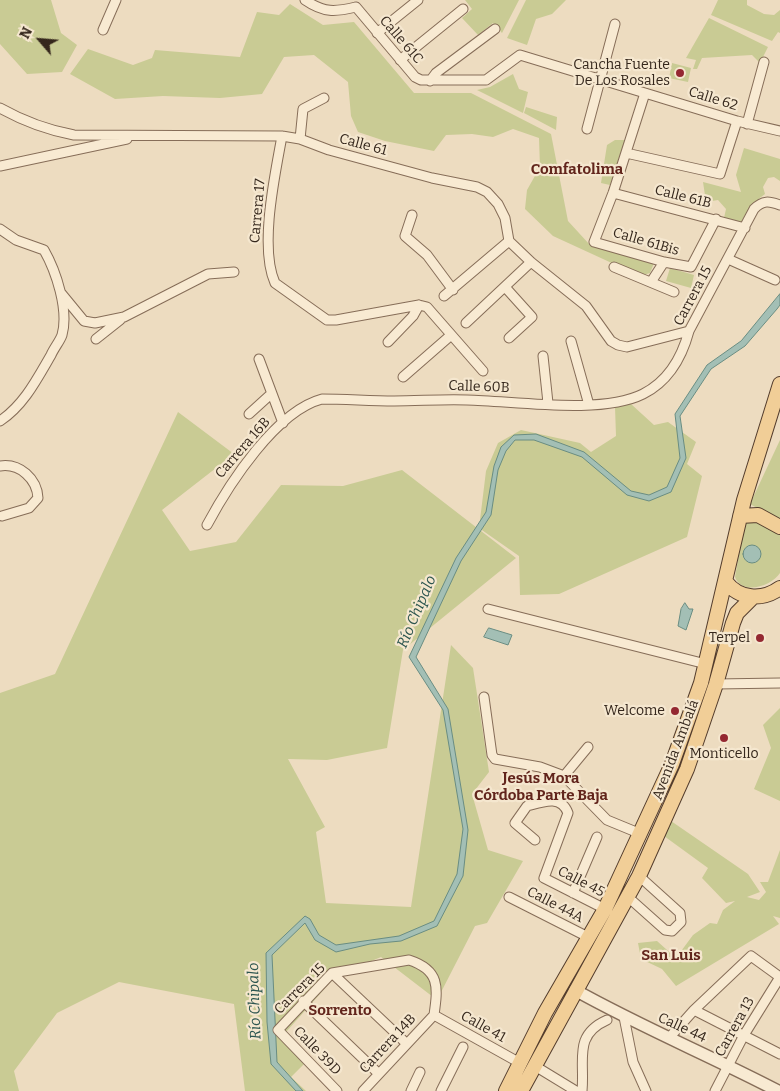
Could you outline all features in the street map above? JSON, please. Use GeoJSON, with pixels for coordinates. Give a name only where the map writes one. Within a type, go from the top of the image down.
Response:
{"type":"FeatureCollection","features":[{"type":"Feature","properties":{"kind":"main road","name":"Avenida Ambalá"},"geometry":{"type":"LineString","coordinates":[[506,1091],[588,937],[605,909],[672,764],[701,684],[740,516],[780,384]]}},
{"type":"Feature","properties":{"kind":"main road"},"geometry":{"type":"LineString","coordinates":[[740,516],[758,515],[780,527]]}},
{"type":"Feature","properties":{"kind":"main road"},"geometry":{"type":"LineString","coordinates":[[726,582],[732,590],[753,597],[766,595],[780,588]]}},
{"type":"Feature","properties":{"kind":"main road","name":"Avenida Ambalá"},"geometry":{"type":"LineString","coordinates":[[521,1091],[639,876],[687,769],[716,684],[733,622],[737,613],[753,597]]}},
{"type":"Feature","properties":{"kind":"street"},"geometry":{"type":"LineString","coordinates":[[103,30],[116,0]]}},
{"type":"Feature","properties":{"kind":"street"},"geometry":{"type":"LineString","coordinates":[[305,0],[327,12],[335,12],[357,4]]}},
{"type":"Feature","properties":{"kind":"street"},"geometry":{"type":"LineString","coordinates":[[377,34],[418,0]]}},
{"type":"Feature","properties":{"kind":"street","name":"Calle 61C"},"geometry":{"type":"LineString","coordinates":[[357,4],[377,34],[415,77],[430,80]]}},
{"type":"Feature","properties":{"kind":"street"},"geometry":{"type":"LineString","coordinates":[[400,60],[463,9]]}},
{"type":"Feature","properties":{"kind":"street"},"geometry":{"type":"LineString","coordinates":[[587,130],[615,24]]}},
{"type":"Feature","properties":{"kind":"street"},"geometry":{"type":"LineString","coordinates":[[430,80],[436,73],[495,29]]}},
{"type":"Feature","properties":{"kind":"street","name":"Calle 62"},"geometry":{"type":"LineString","coordinates":[[430,80],[486,80],[516,56],[525,56],[736,121],[780,132]]}},
{"type":"Feature","properties":{"kind":"street"},"geometry":{"type":"LineString","coordinates":[[747,124],[764,62]]}},
{"type":"Feature","properties":{"kind":"street"},"geometry":{"type":"LineString","coordinates":[[614,193],[645,93]]}},
{"type":"Feature","properties":{"kind":"street"},"geometry":{"type":"LineString","coordinates":[[300,139],[303,109],[324,98]]}},
{"type":"Feature","properties":{"kind":"street","name":"Calle 61"},"geometry":{"type":"LineString","coordinates":[[0,108],[25,122],[48,130],[74,135],[282,136],[300,139],[354,158],[432,178],[478,187],[487,192],[498,204],[506,220],[509,240]]}},
{"type":"Feature","properties":{"kind":"street"},"geometry":{"type":"LineString","coordinates":[[626,153],[720,174],[736,121]]}},
{"type":"Feature","properties":{"kind":"street"},"geometry":{"type":"LineString","coordinates":[[0,166],[111,144],[137,136]]}},
{"type":"Feature","properties":{"kind":"street","name":"Carrera 17"},"geometry":{"type":"LineString","coordinates":[[282,136],[273,186],[268,244],[274,280],[278,287],[318,316],[336,320],[423,306]]}},
{"type":"Feature","properties":{"kind":"street","name":"Calle 61B"},"geometry":{"type":"LineString","coordinates":[[614,193],[744,228]]}},
{"type":"Feature","properties":{"kind":"street","name":"Calle 61Bis"},"geometry":{"type":"LineString","coordinates":[[614,193],[594,242],[664,262],[691,267],[716,219]]}},
{"type":"Feature","properties":{"kind":"street","name":"Carrera 15"},"geometry":{"type":"LineString","coordinates":[[642,394],[660,382],[672,370],[684,349],[689,331],[754,209],[760,203],[769,201],[780,205]]}},
{"type":"Feature","properties":{"kind":"street"},"geometry":{"type":"LineString","coordinates":[[412,215],[405,236],[427,255],[453,290]]}},
{"type":"Feature","properties":{"kind":"street"},"geometry":{"type":"LineString","coordinates":[[0,229],[16,240],[44,250],[52,264],[63,307],[62,334],[31,390],[0,421]]}},
{"type":"Feature","properties":{"kind":"street"},"geometry":{"type":"LineString","coordinates":[[444,296],[509,240],[531,262],[586,306],[611,340],[618,346],[627,347],[689,331]]}},
{"type":"Feature","properties":{"kind":"street"},"geometry":{"type":"LineString","coordinates":[[728,259],[775,280]]}},
{"type":"Feature","properties":{"kind":"street"},"geometry":{"type":"LineString","coordinates":[[466,323],[531,262]]}},
{"type":"Feature","properties":{"kind":"street"},"geometry":{"type":"LineString","coordinates":[[650,282],[664,262]]}},
{"type":"Feature","properties":{"kind":"street"},"geometry":{"type":"LineString","coordinates":[[614,267],[674,292]]}},
{"type":"Feature","properties":{"kind":"street"},"geometry":{"type":"LineString","coordinates":[[96,339],[124,317],[208,274],[234,272]]}},
{"type":"Feature","properties":{"kind":"street"},"geometry":{"type":"LineString","coordinates":[[505,287],[532,317],[509,338]]}},
{"type":"Feature","properties":{"kind":"street"},"geometry":{"type":"LineString","coordinates":[[60,292],[84,321],[95,323],[124,317]]}},
{"type":"Feature","properties":{"kind":"street"},"geometry":{"type":"LineString","coordinates":[[388,342],[423,306],[482,372]]}},
{"type":"Feature","properties":{"kind":"street"},"geometry":{"type":"LineString","coordinates":[[403,377],[450,336]]}},
{"type":"Feature","properties":{"kind":"street"},"geometry":{"type":"LineString","coordinates":[[571,341],[589,405]]}},
{"type":"Feature","properties":{"kind":"street"},"geometry":{"type":"LineString","coordinates":[[543,356],[548,403]]}},
{"type":"Feature","properties":{"kind":"street"},"geometry":{"type":"LineString","coordinates":[[259,359],[283,423]]}},
{"type":"Feature","properties":{"kind":"street"},"geometry":{"type":"LineString","coordinates":[[249,414],[271,394]]}},
{"type":"Feature","properties":{"kind":"street","name":"Calle 60B"},"geometry":{"type":"LineString","coordinates":[[313,401],[322,399],[394,401],[467,400],[589,405],[604,404],[642,394]]}},
{"type":"Feature","properties":{"kind":"street","name":"Carrera 16B"},"geometry":{"type":"LineString","coordinates":[[207,524],[226,489],[247,461],[283,423],[301,407],[313,401]]}},
{"type":"Feature","properties":{"kind":"street"},"geometry":{"type":"LineString","coordinates":[[0,466],[9,465],[26,474],[32,479],[38,493],[38,498],[29,508],[2,516]]}},
{"type":"Feature","properties":{"kind":"street"},"geometry":{"type":"LineString","coordinates":[[488,609],[706,664]]}},
{"type":"Feature","properties":{"kind":"street"},"geometry":{"type":"LineString","coordinates":[[716,684],[780,683]]}},
{"type":"Feature","properties":{"kind":"street"},"geometry":{"type":"LineString","coordinates":[[484,697],[492,755],[495,759],[502,762],[540,767],[564,776],[607,820],[641,834]]}},
{"type":"Feature","properties":{"kind":"street"},"geometry":{"type":"LineString","coordinates":[[564,776],[588,747]]}},
{"type":"Feature","properties":{"kind":"street","name":"Calle 45"},"geometry":{"type":"LineString","coordinates":[[535,840],[515,823],[527,806],[555,800],[563,804],[568,813],[544,878],[605,909]]}},
{"type":"Feature","properties":{"kind":"street"},"geometry":{"type":"LineString","coordinates":[[573,893],[597,837]]}},
{"type":"Feature","properties":{"kind":"street"},"geometry":{"type":"LineString","coordinates":[[628,897],[666,930],[672,931],[680,922],[680,913],[639,876]]}},
{"type":"Feature","properties":{"kind":"street","name":"Calle 44A"},"geometry":{"type":"LineString","coordinates":[[509,897],[588,937]]}},
{"type":"Feature","properties":{"kind":"street"},"geometry":{"type":"LineString","coordinates":[[669,1038],[694,1010],[751,956],[780,977]]}},
{"type":"Feature","properties":{"kind":"street","name":"Carrera 15"},"geometry":{"type":"LineString","coordinates":[[278,1030],[332,972],[408,960],[419,963],[436,980],[438,990],[434,1015]]}},
{"type":"Feature","properties":{"kind":"street"},"geometry":{"type":"LineString","coordinates":[[332,972],[407,1044]]}},
{"type":"Feature","properties":{"kind":"street","name":"Carrera 13"},"geometry":{"type":"LineString","coordinates":[[715,1091],[744,1035],[780,977]]}},
{"type":"Feature","properties":{"kind":"street","name":"Calle 44"},"geometry":{"type":"LineString","coordinates":[[575,990],[624,1017],[778,1091]]}},
{"type":"Feature","properties":{"kind":"street"},"geometry":{"type":"LineString","coordinates":[[303,1001],[379,1074]]}},
{"type":"Feature","properties":{"kind":"street"},"geometry":{"type":"LineString","coordinates":[[694,1010],[780,1054]]}},
{"type":"Feature","properties":{"kind":"street","name":"Calle 41"},"geometry":{"type":"LineString","coordinates":[[434,1015],[520,1063]]}},
{"type":"Feature","properties":{"kind":"street","name":"Carrera 14B"},"geometry":{"type":"LineString","coordinates":[[363,1091],[434,1015]]}},
{"type":"Feature","properties":{"kind":"street"},"geometry":{"type":"LineString","coordinates":[[624,1017],[633,1062],[647,1090]]}},
{"type":"Feature","properties":{"kind":"street"},"geometry":{"type":"LineString","coordinates":[[582,1091],[582,1046],[586,1034],[595,1025],[607,1020]]}},
{"type":"Feature","properties":{"kind":"street","name":"Calle 39D"},"geometry":{"type":"LineString","coordinates":[[278,1030],[337,1091]]}},
{"type":"Feature","properties":{"kind":"street"},"geometry":{"type":"LineString","coordinates":[[442,1091],[463,1047]]}},
{"type":"Feature","properties":{"kind":"street"},"geometry":{"type":"LineString","coordinates":[[534,1066],[576,1091]]}},
{"type":"Feature","properties":{"kind":"street"},"geometry":{"type":"LineString","coordinates":[[411,1091],[420,1072]]}},
{"type":"Feature","properties":{"kind":"green space"},"geometry":{"type":"Polygon","coordinates":[[[0,0],[51,0],[61,33],[77,45],[62,72],[27,74],[0,44],[0,0]]]}},
{"type":"Feature","properties":{"kind":"green space"},"geometry":{"type":"Polygon","coordinates":[[[465,0],[519,0],[502,33],[493,23],[478,35],[462,18],[472,9],[465,0]]]}},
{"type":"Feature","properties":{"kind":"green space"},"geometry":{"type":"Polygon","coordinates":[[[526,0],[566,0],[552,14],[536,19],[527,45],[507,38],[526,0]]]}},
{"type":"Feature","properties":{"kind":"green space"},"geometry":{"type":"Polygon","coordinates":[[[718,0],[747,0],[747,5],[764,14],[774,15],[780,10],[780,33],[778,32],[772,41],[711,15],[718,0]]]}},
{"type":"Feature","properties":{"kind":"green space"},"geometry":{"type":"Polygon","coordinates":[[[290,4],[323,25],[354,22],[414,93],[471,93],[551,134],[568,221],[590,245],[654,263],[650,273],[640,276],[553,236],[525,209],[527,190],[540,167],[539,138],[513,129],[493,137],[472,134],[446,135],[434,151],[385,141],[358,132],[351,116],[348,82],[314,55],[284,57],[262,94],[220,98],[163,96],[115,99],[70,74],[88,49],[133,65],[152,58],[155,50],[240,57],[257,12],[279,15],[290,4]]]}},
{"type":"Feature","properties":{"kind":"green space"},"geometry":{"type":"Polygon","coordinates":[[[709,18],[768,47],[760,63],[752,55],[702,58],[697,69],[693,69],[696,60],[686,58],[709,18]]]}},
{"type":"Feature","properties":{"kind":"green space","name":"Cancha Fuente De Los Rosales"},"geometry":{"type":"Polygon","coordinates":[[[672,63],[691,68],[688,82],[669,78],[672,63]]]}},
{"type":"Feature","properties":{"kind":"green space"},"geometry":{"type":"Polygon","coordinates":[[[513,74],[519,89],[528,92],[523,113],[477,90],[490,87],[513,74]]]}},
{"type":"Feature","properties":{"kind":"green space"},"geometry":{"type":"Polygon","coordinates":[[[526,107],[557,117],[556,130],[524,113],[526,107]]]}},
{"type":"Feature","properties":{"kind":"green space"},"geometry":{"type":"Polygon","coordinates":[[[615,140],[625,140],[610,185],[601,183],[607,145],[615,140]]]}},
{"type":"Feature","properties":{"kind":"green space"},"geometry":{"type":"Polygon","coordinates":[[[744,148],[780,159],[780,181],[774,177],[768,178],[763,187],[765,194],[750,208],[741,224],[724,218],[726,209],[718,200],[706,202],[703,182],[741,192],[736,175],[744,148]]]}},
{"type":"Feature","properties":{"kind":"green space"},"geometry":{"type":"Polygon","coordinates":[[[670,268],[694,275],[691,288],[666,281],[670,268]]]}},
{"type":"Feature","properties":{"kind":"green space"},"geometry":{"type":"Polygon","coordinates":[[[631,404],[654,425],[668,422],[696,442],[687,464],[702,476],[687,537],[559,594],[520,595],[519,556],[479,528],[486,471],[498,443],[521,430],[580,443],[591,452],[616,436],[615,407],[631,404]]]}},
{"type":"Feature","properties":{"kind":"green space"},"geometry":{"type":"Polygon","coordinates":[[[178,412],[234,454],[162,510],[190,551],[236,542],[281,485],[343,486],[402,470],[516,558],[403,650],[387,748],[327,760],[288,759],[325,827],[316,832],[326,903],[411,907],[451,645],[473,668],[489,772],[472,794],[488,850],[523,861],[487,923],[475,926],[437,1000],[381,957],[336,976],[286,1032],[305,1063],[291,1077],[306,1091],[245,1091],[234,1004],[119,982],[57,1013],[14,1071],[19,1091],[0,1091],[0,693],[55,674],[178,412]]]}},
{"type":"Feature","properties":{"kind":"green space"},"geometry":{"type":"Polygon","coordinates":[[[780,440],[780,521],[750,504],[780,440]]]}},
{"type":"Feature","properties":{"kind":"green space"},"geometry":{"type":"Polygon","coordinates":[[[757,520],[775,529],[780,535],[780,573],[771,582],[750,588],[739,583],[735,577],[744,525],[747,521],[757,520]]]}},
{"type":"Feature","properties":{"kind":"green space"},"geometry":{"type":"Polygon","coordinates":[[[780,708],[780,801],[754,789],[771,748],[763,725],[780,708]]]}},
{"type":"Feature","properties":{"kind":"green space"},"geometry":{"type":"Polygon","coordinates":[[[671,821],[748,874],[760,892],[747,897],[759,900],[766,892],[760,882],[768,882],[780,850],[780,918],[773,916],[779,924],[676,986],[662,969],[641,959],[638,943],[657,941],[676,958],[693,935],[710,923],[717,924],[723,910],[735,901],[726,903],[702,878],[708,868],[664,836],[671,821]]]}},
{"type":"Feature","properties":{"kind":"water"},"geometry":{"type":"Polygon","coordinates":[[[780,294],[780,305],[777,309],[745,346],[711,369],[680,416],[686,458],[671,492],[649,501],[627,495],[582,457],[534,440],[515,440],[506,451],[498,470],[491,515],[461,561],[416,657],[448,709],[468,830],[463,876],[437,926],[401,941],[370,944],[336,952],[315,940],[305,923],[272,955],[277,1062],[303,1091],[296,1091],[271,1064],[267,1022],[266,953],[305,916],[310,919],[319,935],[336,945],[399,936],[434,921],[457,874],[463,829],[443,710],[409,657],[456,558],[486,512],[494,466],[501,447],[514,435],[536,434],[584,452],[631,491],[649,495],[667,487],[680,458],[675,414],[707,365],[741,341],[780,294]]]}},
{"type":"Feature","properties":{"kind":"water"},"geometry":{"type":"Polygon","coordinates":[[[752,545],[758,548],[761,554],[758,560],[752,563],[746,560],[743,554],[746,548],[752,545]]]}},
{"type":"Feature","properties":{"kind":"water"},"geometry":{"type":"Polygon","coordinates":[[[685,603],[689,609],[693,609],[686,630],[678,626],[681,609],[685,603]]]}},
{"type":"Feature","properties":{"kind":"water"},"geometry":{"type":"Polygon","coordinates":[[[489,628],[512,635],[508,645],[484,637],[489,628]]]}},
{"type":"Feature","properties":{"kind":"place","name":"Cancha Fuente De Los Rosales"},"geometry":{"type":"Point","coordinates":[680,73]}},
{"type":"Feature","properties":{"kind":"place","name":"Terpel"},"geometry":{"type":"Point","coordinates":[760,638]}},
{"type":"Feature","properties":{"kind":"place","name":"Welcome"},"geometry":{"type":"Point","coordinates":[675,711]}},
{"type":"Feature","properties":{"kind":"place","name":"Monticello"},"geometry":{"type":"Point","coordinates":[724,738]}},
{"type":"Feature","properties":{"kind":"district","name":"Comfatolima"},"geometry":{"type":"Point","coordinates":[577,170]}},
{"type":"Feature","properties":{"kind":"district","name":"Jesús Mora Córdoba Parte Baja"},"geometry":{"type":"Point","coordinates":[541,788]}},
{"type":"Feature","properties":{"kind":"district","name":"San Luis"},"geometry":{"type":"Point","coordinates":[671,956]}},
{"type":"Feature","properties":{"kind":"district","name":"Sorrento"},"geometry":{"type":"Point","coordinates":[340,1011]}},
{"type":"Feature","properties":{"kind":"water label","name":"Río Chipalo"},"geometry":{"type":"Point","coordinates":[417,612]}},
{"type":"Feature","properties":{"kind":"water label","name":"Río Chipalo"},"geometry":{"type":"Point","coordinates":[255,1001]}}]}
